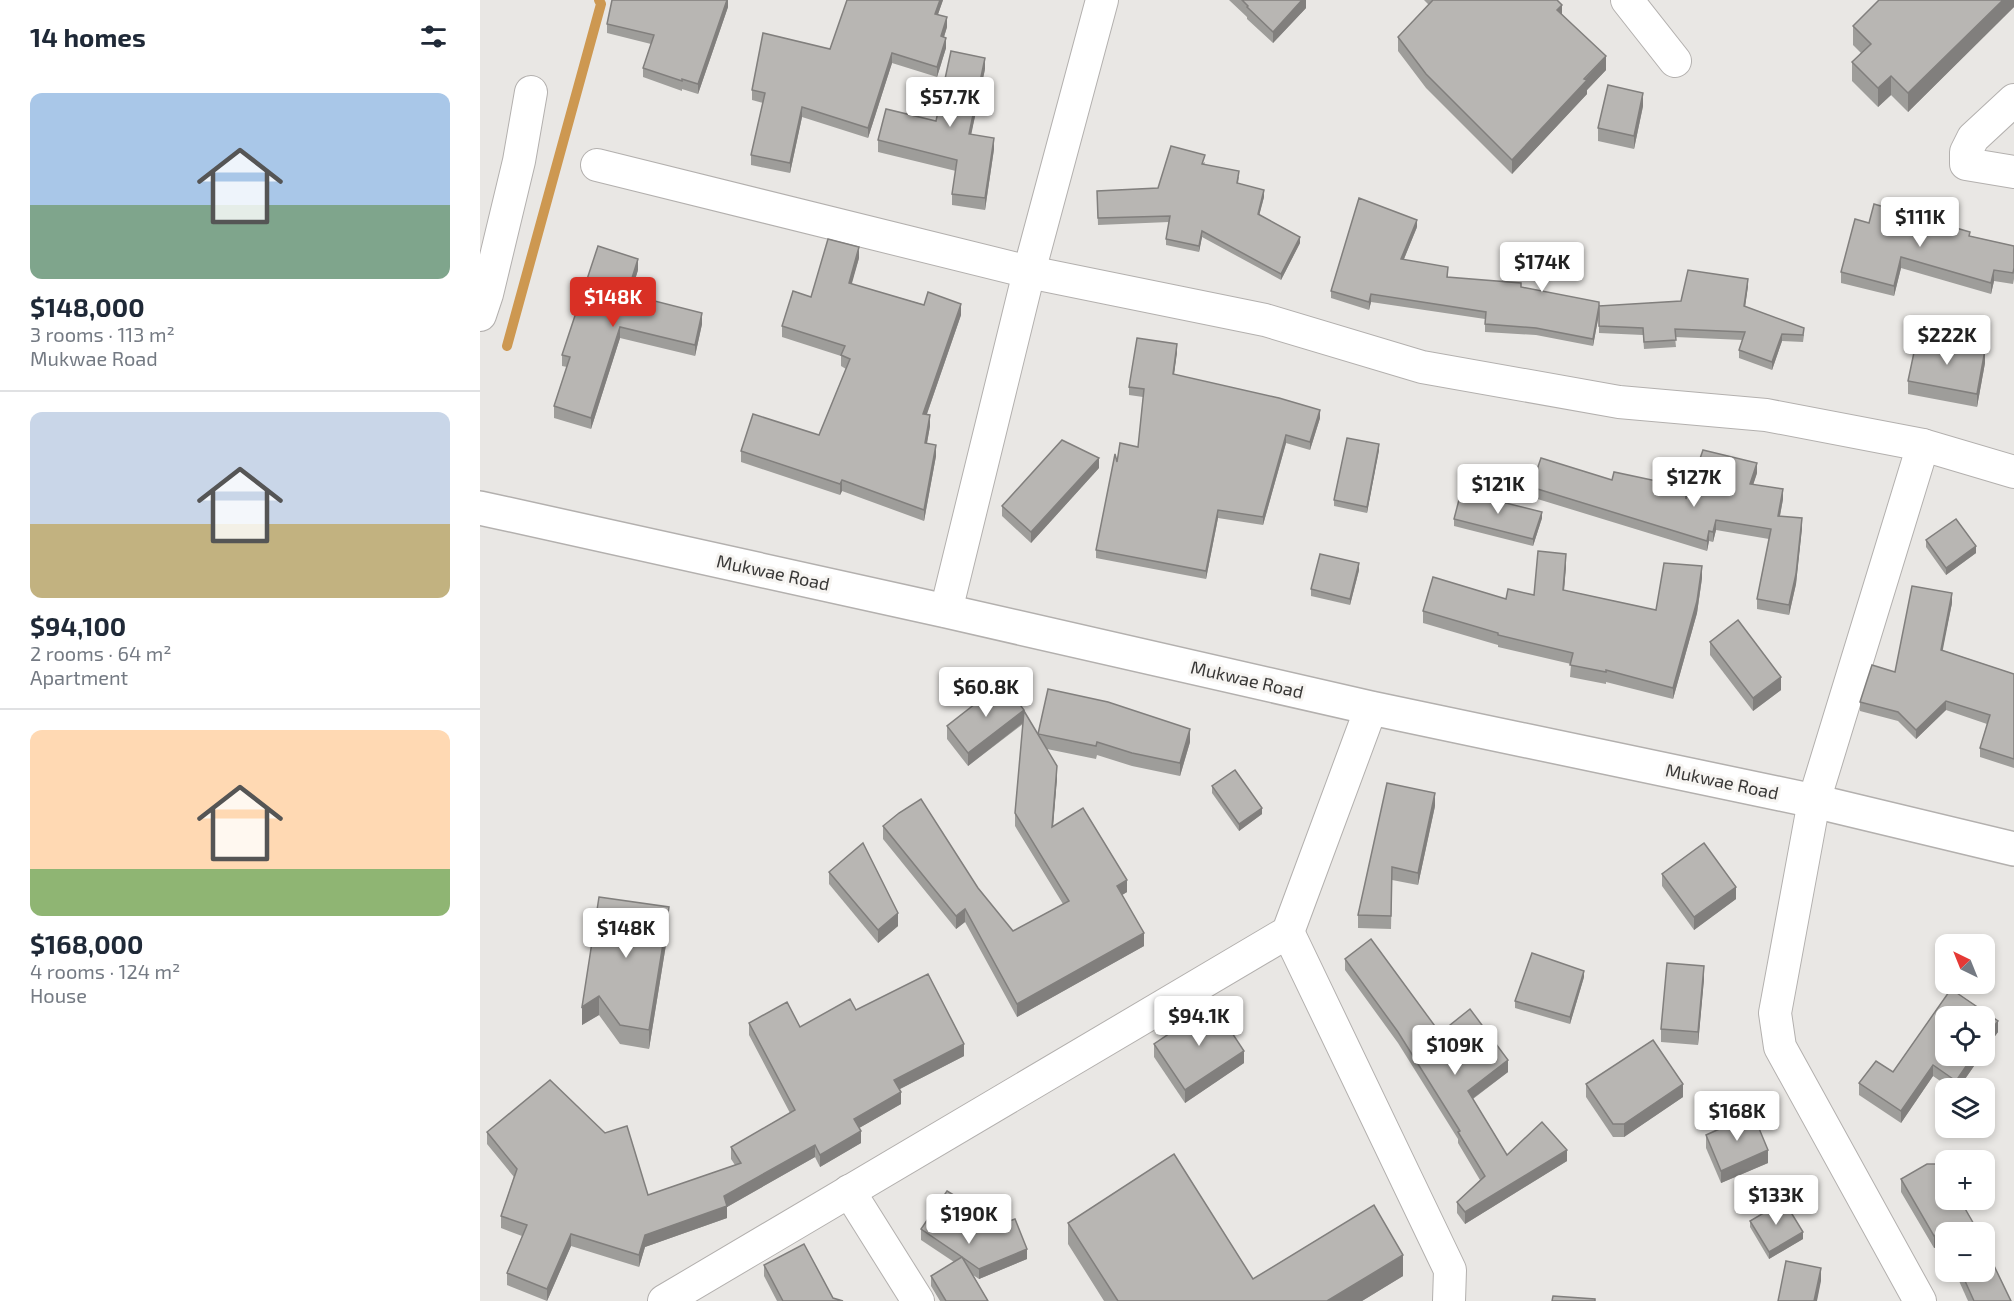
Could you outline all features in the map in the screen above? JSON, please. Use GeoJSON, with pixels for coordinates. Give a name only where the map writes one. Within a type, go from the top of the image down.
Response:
{"type":"FeatureCollection","features":[{"type":"Feature","properties":{"kind":"street"},"geometry":{"type":"LineString","coordinates":[[946,611],[1029,272],[1102,0]]}},
{"type":"Feature","properties":{"kind":"street"},"geometry":{"type":"LineString","coordinates":[[1627,0],[1675,61]]}},
{"type":"Feature","properties":{"kind":"street"},"geometry":{"type":"LineString","coordinates":[[480,315],[519,161],[531,92]]}},
{"type":"Feature","properties":{"kind":"street"},"geometry":{"type":"LineString","coordinates":[[2014,100],[1973,138],[1966,152],[1966,164],[2014,172]]}},
{"type":"Feature","properties":{"kind":"street"},"geometry":{"type":"LineString","coordinates":[[597,165],[1029,272],[1265,320],[1422,367],[1619,402],[1766,416],[1923,445],[2014,472]]}},
{"type":"Feature","properties":{"kind":"street"},"geometry":{"type":"LineString","coordinates":[[1920,1301],[1780,1047],[1775,1013],[1814,801],[1923,445]]}},
{"type":"Feature","properties":{"kind":"street","name":"Mukwae Road"},"geometry":{"type":"LineString","coordinates":[[480,508],[1371,708],[1814,801],[2014,849]]}},
{"type":"Feature","properties":{"kind":"street"},"geometry":{"type":"LineString","coordinates":[[664,1301],[1288,932],[1371,708]]}},
{"type":"Feature","properties":{"kind":"street"},"geometry":{"type":"LineString","coordinates":[[1288,932],[1450,1270],[1449,1301]]}},
{"type":"Feature","properties":{"kind":"street"},"geometry":{"type":"LineString","coordinates":[[849,1191],[918,1301]]}},
{"type":"Feature","properties":{"kind":"building"},"geometry":{"type":"Polygon","coordinates":[[[612,0],[727,0],[698,84],[643,68],[654,35],[607,24],[612,0]]]}},
{"type":"Feature","properties":{"kind":"building"},"geometry":{"type":"Polygon","coordinates":[[[847,0],[940,0],[935,14],[947,17],[941,36],[946,38],[937,67],[892,53],[868,128],[802,107],[790,163],[751,155],[765,93],[752,90],[763,33],[830,49],[847,0]]]}},
{"type":"Feature","properties":{"kind":"building"},"geometry":{"type":"Polygon","coordinates":[[[1242,0],[1302,0],[1273,32],[1242,0]]]}},
{"type":"Feature","properties":{"kind":"building"},"geometry":{"type":"Polygon","coordinates":[[[1433,0],[1557,0],[1562,5],[1557,10],[1606,56],[1584,79],[1587,80],[1512,160],[1426,74],[1398,37],[1433,0]]]}},
{"type":"Feature","properties":{"kind":"building"},"geometry":{"type":"Polygon","coordinates":[[[1879,0],[2003,0],[1908,93],[1891,76],[1878,88],[1852,62],[1871,44],[1853,26],[1879,0]]]}},
{"type":"Feature","properties":{"kind":"building"},"geometry":{"type":"Polygon","coordinates":[[[951,51],[985,58],[969,134],[994,138],[985,198],[952,194],[957,160],[878,140],[886,109],[936,121],[951,51]]]}},
{"type":"Feature","properties":{"kind":"building"},"geometry":{"type":"Polygon","coordinates":[[[1608,85],[1643,93],[1634,136],[1598,128],[1608,85]]]}},
{"type":"Feature","properties":{"kind":"building"},"geometry":{"type":"Polygon","coordinates":[[[1171,146],[1205,155],[1202,164],[1239,171],[1237,183],[1264,190],[1258,214],[1300,237],[1281,274],[1202,231],[1199,246],[1166,239],[1170,216],[1098,218],[1097,191],[1158,188],[1171,146]]]}},
{"type":"Feature","properties":{"kind":"building"},"geometry":{"type":"Polygon","coordinates":[[[1359,198],[1417,220],[1401,259],[1448,267],[1447,277],[1521,283],[1521,287],[1599,302],[1593,339],[1536,328],[1485,324],[1486,312],[1371,294],[1369,302],[1331,291],[1359,198]]]}},
{"type":"Feature","properties":{"kind":"building"},"geometry":{"type":"Polygon","coordinates":[[[1874,204],[1970,232],[1969,236],[2014,246],[2013,273],[1994,270],[1991,283],[1901,257],[1894,286],[1841,272],[1855,219],[1869,223],[1874,204]]]}},
{"type":"Feature","properties":{"kind":"building"},"geometry":{"type":"Polygon","coordinates":[[[828,239],[859,247],[849,283],[924,305],[928,292],[961,304],[923,414],[930,415],[925,443],[936,445],[924,510],[842,480],[840,484],[741,451],[753,414],[819,435],[850,359],[841,355],[845,346],[782,326],[793,291],[811,297],[828,239]]]}},
{"type":"Feature","properties":{"kind":"building"},"geometry":{"type":"Polygon","coordinates":[[[598,246],[638,259],[627,294],[702,313],[695,345],[620,327],[591,418],[554,406],[570,357],[562,355],[598,246]]]}},
{"type":"Feature","properties":{"kind":"building"},"geometry":{"type":"Polygon","coordinates":[[[1688,270],[1748,279],[1744,306],[1804,328],[1803,335],[1782,334],[1772,362],[1739,350],[1745,332],[1675,329],[1676,340],[1644,342],[1643,328],[1599,326],[1599,306],[1681,301],[1688,270]]]}},
{"type":"Feature","properties":{"kind":"building"},"geometry":{"type":"Polygon","coordinates":[[[1137,338],[1177,344],[1173,374],[1279,398],[1320,410],[1310,442],[1286,435],[1263,517],[1218,510],[1206,571],[1096,550],[1115,454],[1117,462],[1120,443],[1138,447],[1144,389],[1129,387],[1137,338]]]}},
{"type":"Feature","properties":{"kind":"building"},"geometry":{"type":"Polygon","coordinates":[[[1917,338],[1985,350],[1977,394],[1908,381],[1917,338]]]}},
{"type":"Feature","properties":{"kind":"building"},"geometry":{"type":"Polygon","coordinates":[[[1347,438],[1379,444],[1367,507],[1334,500],[1347,438]]]}},
{"type":"Feature","properties":{"kind":"building"},"geometry":{"type":"Polygon","coordinates":[[[1062,440],[1099,458],[1031,532],[1002,506],[1062,440]]]}},
{"type":"Feature","properties":{"kind":"building"},"geometry":{"type":"Polygon","coordinates":[[[1703,450],[1757,463],[1750,484],[1783,489],[1778,516],[1802,518],[1796,574],[1789,605],[1757,599],[1771,529],[1716,520],[1713,532],[1709,531],[1707,541],[1531,487],[1541,458],[1612,480],[1614,472],[1685,487],[1686,499],[1703,450]]]}},
{"type":"Feature","properties":{"kind":"building"},"geometry":{"type":"Polygon","coordinates":[[[1461,492],[1542,512],[1533,539],[1454,519],[1461,492]]]}},
{"type":"Feature","properties":{"kind":"building"},"geometry":{"type":"Polygon","coordinates":[[[1956,519],[1976,546],[1946,568],[1926,540],[1956,519]]]}},
{"type":"Feature","properties":{"kind":"building"},"geometry":{"type":"Polygon","coordinates":[[[1538,551],[1566,554],[1563,590],[1656,610],[1664,563],[1702,566],[1697,601],[1673,688],[1606,670],[1606,672],[1570,665],[1573,653],[1498,635],[1498,633],[1423,611],[1433,577],[1506,599],[1508,589],[1534,595],[1538,551]]]}},
{"type":"Feature","properties":{"kind":"building"},"geometry":{"type":"Polygon","coordinates":[[[1320,554],[1359,563],[1350,599],[1311,589],[1320,554]]]}},
{"type":"Feature","properties":{"kind":"building"},"geometry":{"type":"Polygon","coordinates":[[[1912,586],[1952,593],[1941,650],[2014,674],[2014,759],[1980,748],[1990,715],[1946,701],[1916,730],[1898,712],[1860,702],[1872,665],[1895,672],[1912,586]]]}},
{"type":"Feature","properties":{"kind":"building"},"geometry":{"type":"Polygon","coordinates":[[[1738,620],[1781,677],[1753,698],[1710,642],[1738,620]]]}},
{"type":"Feature","properties":{"kind":"building"},"geometry":{"type":"Polygon","coordinates":[[[1003,682],[1024,710],[968,753],[947,726],[1003,682]]]}},
{"type":"Feature","properties":{"kind":"building"},"geometry":{"type":"Polygon","coordinates":[[[1048,689],[1108,702],[1190,729],[1180,763],[1132,753],[1097,742],[1096,746],[1038,734],[1048,689]]]}},
{"type":"Feature","properties":{"kind":"building"},"geometry":{"type":"Polygon","coordinates":[[[1024,711],[1057,766],[1052,827],[1083,808],[1127,880],[1117,886],[1144,933],[1017,1004],[965,909],[956,916],[883,826],[921,799],[978,888],[1013,931],[1069,901],[1015,813],[1024,711]]]}},
{"type":"Feature","properties":{"kind":"building"},"geometry":{"type":"Polygon","coordinates":[[[1235,770],[1262,808],[1239,824],[1212,786],[1235,770]]]}},
{"type":"Feature","properties":{"kind":"building"},"geometry":{"type":"Polygon","coordinates":[[[1387,783],[1435,793],[1418,873],[1392,867],[1391,916],[1358,915],[1387,783]]]}},
{"type":"Feature","properties":{"kind":"building"},"geometry":{"type":"Polygon","coordinates":[[[863,843],[898,913],[878,930],[829,872],[863,843]]]}},
{"type":"Feature","properties":{"kind":"building"},"geometry":{"type":"Polygon","coordinates":[[[1704,843],[1736,887],[1694,917],[1662,874],[1704,843]]]}},
{"type":"Feature","properties":{"kind":"building"},"geometry":{"type":"Polygon","coordinates":[[[599,897],[669,907],[649,1030],[620,1025],[599,996],[582,1007],[599,897]]]}},
{"type":"Feature","properties":{"kind":"building"},"geometry":{"type":"Polygon","coordinates":[[[1371,939],[1440,1033],[1470,1009],[1508,1060],[1468,1091],[1507,1155],[1542,1122],[1567,1150],[1465,1212],[1457,1202],[1485,1176],[1458,1132],[1460,1131],[1398,1032],[1345,959],[1371,939]]]}},
{"type":"Feature","properties":{"kind":"building"},"geometry":{"type":"Polygon","coordinates":[[[1532,953],[1584,971],[1570,1017],[1515,1001],[1532,953]]]}},
{"type":"Feature","properties":{"kind":"building"},"geometry":{"type":"Polygon","coordinates":[[[1667,963],[1704,966],[1698,1032],[1661,1029],[1667,963]]]}},
{"type":"Feature","properties":{"kind":"building"},"geometry":{"type":"Polygon","coordinates":[[[928,974],[964,1044],[894,1080],[901,1092],[854,1119],[861,1131],[820,1155],[815,1145],[724,1196],[727,1206],[645,1235],[639,1255],[571,1234],[547,1289],[507,1273],[527,1225],[501,1216],[517,1169],[487,1132],[550,1080],[605,1133],[627,1126],[648,1195],[741,1163],[731,1147],[795,1110],[749,1023],[787,1002],[800,1027],[850,999],[856,1010],[928,974]]]}},
{"type":"Feature","properties":{"kind":"building"},"geometry":{"type":"Polygon","coordinates":[[[1948,994],[1958,994],[1976,1006],[1939,1006],[1948,994]]]}},
{"type":"Feature","properties":{"kind":"building"},"geometry":{"type":"Polygon","coordinates":[[[1213,1004],[1244,1051],[1185,1090],[1154,1044],[1213,1004]]]}},
{"type":"Feature","properties":{"kind":"building"},"geometry":{"type":"Polygon","coordinates":[[[1935,1012],[1935,1066],[1966,1066],[1958,1078],[1952,1078],[1933,1065],[1901,1111],[1859,1083],[1876,1061],[1893,1072],[1935,1012]]]}},
{"type":"Feature","properties":{"kind":"building"},"geometry":{"type":"Polygon","coordinates":[[[1653,1040],[1683,1084],[1624,1124],[1613,1124],[1586,1084],[1653,1040]]]}},
{"type":"Feature","properties":{"kind":"building"},"geometry":{"type":"Polygon","coordinates":[[[1753,1114],[1768,1150],[1721,1171],[1706,1135],[1753,1114]]]}},
{"type":"Feature","properties":{"kind":"building"},"geometry":{"type":"Polygon","coordinates":[[[1174,1154],[1253,1279],[1374,1205],[1403,1255],[1327,1301],[1118,1301],[1068,1223],[1174,1154]]]}},
{"type":"Feature","properties":{"kind":"building"},"geometry":{"type":"Polygon","coordinates":[[[1927,1164],[1935,1164],[1935,1210],[1966,1210],[1973,1222],[1935,1222],[1934,1236],[1901,1179],[1927,1164]]]}},
{"type":"Feature","properties":{"kind":"building"},"geometry":{"type":"Polygon","coordinates":[[[947,1191],[1001,1224],[1015,1219],[1027,1249],[979,1269],[921,1229],[947,1191]]]}},
{"type":"Feature","properties":{"kind":"building"},"geometry":{"type":"Polygon","coordinates":[[[1784,1201],[1803,1232],[1769,1252],[1750,1221],[1784,1201]]]}},
{"type":"Feature","properties":{"kind":"building"},"geometry":{"type":"Polygon","coordinates":[[[804,1244],[833,1298],[843,1301],[783,1301],[764,1265],[804,1244]]]}},
{"type":"Feature","properties":{"kind":"building"},"geometry":{"type":"Polygon","coordinates":[[[962,1257],[988,1301],[946,1301],[931,1276],[962,1257]]]}},
{"type":"Feature","properties":{"kind":"building"},"geometry":{"type":"Polygon","coordinates":[[[1786,1261],[1821,1268],[1814,1301],[1778,1301],[1786,1261]]]}},
{"type":"Feature","properties":{"kind":"building"},"geometry":{"type":"Polygon","coordinates":[[[1995,1268],[2011,1301],[1974,1301],[1965,1282],[1995,1282],[1995,1268]]]}},
{"type":"Feature","properties":{"kind":"building"},"geometry":{"type":"Polygon","coordinates":[[[1553,1296],[1595,1299],[1595,1301],[1552,1301],[1553,1296]]]}},
{"type":"Feature","properties":{"kind":"waterway"},"geometry":{"type":"LineString","coordinates":[[507,346],[601,4],[599,0]]}}]}
